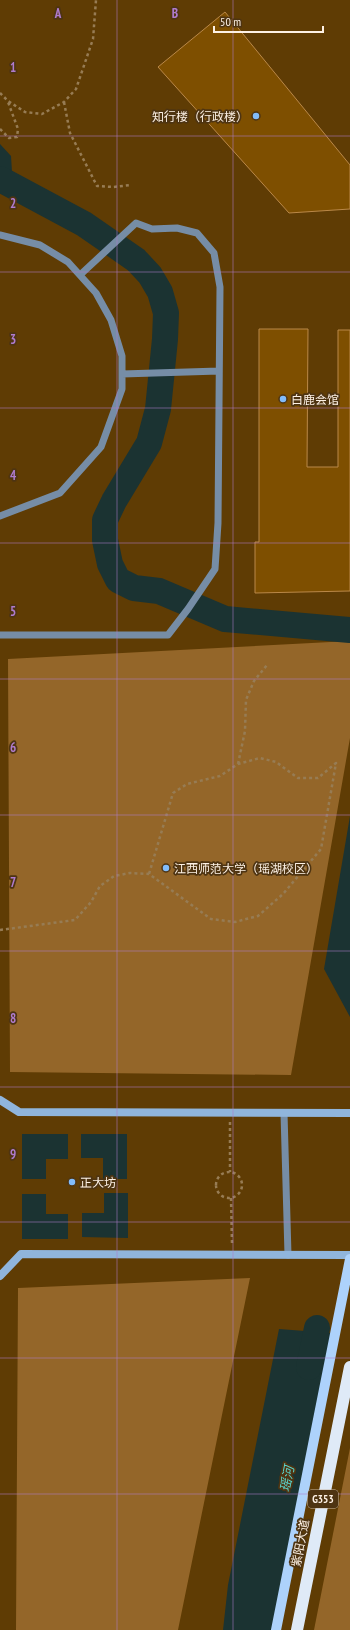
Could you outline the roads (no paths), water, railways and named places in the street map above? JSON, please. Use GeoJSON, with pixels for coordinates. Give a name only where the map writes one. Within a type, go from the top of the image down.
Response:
{"type":"FeatureCollection","features":[{"type":"Feature","properties":{"kind":"highway","name":"紫阳大道"},"geometry":{"type":"LineString","coordinates":[[297,1630],[350,1367]]}},
{"type":"Feature","properties":{"kind":"main road"},"geometry":{"type":"LineString","coordinates":[[276,1630],[350,1259]]}},
{"type":"Feature","properties":{"kind":"street"},"geometry":{"type":"LineString","coordinates":[[0,1100],[19,1112],[350,1113]]}},
{"type":"Feature","properties":{"kind":"street"},"geometry":{"type":"LineString","coordinates":[[0,1276],[21,1254],[350,1255]]}},
{"type":"Feature","properties":{"kind":"lane"},"geometry":{"type":"LineString","coordinates":[[0,635],[168,635],[188,609],[215,569],[218,523],[220,287],[214,253],[197,233],[177,228],[152,229],[136,223],[80,275]]}},
{"type":"Feature","properties":{"kind":"lane"},"geometry":{"type":"LineString","coordinates":[[0,235],[40,244],[68,262],[96,293],[111,320],[122,356],[122,389],[101,447],[60,493],[0,516]]}},
{"type":"Feature","properties":{"kind":"lane"},"geometry":{"type":"LineString","coordinates":[[122,374],[220,371]]}},
{"type":"Feature","properties":{"kind":"lane"},"geometry":{"type":"LineString","coordinates":[[284,1113],[288,1255]]}},
{"type":"Feature","properties":{"kind":"water"},"geometry":{"type":"Polygon","coordinates":[[[0,144],[11,156],[12,172],[0,188],[0,144]]]}},
{"type":"Feature","properties":{"kind":"water"},"geometry":{"type":"Polygon","coordinates":[[[350,816],[350,1017],[324,969],[350,816]]]}},
{"type":"Feature","properties":{"kind":"water"},"geometry":{"type":"Polygon","coordinates":[[[22,1134],[68,1134],[68,1159],[46,1159],[46,1179],[22,1179],[22,1134]]]}},
{"type":"Feature","properties":{"kind":"water"},"geometry":{"type":"Polygon","coordinates":[[[81,1134],[127,1134],[127,1179],[103,1179],[103,1158],[81,1158],[81,1134]]]}},
{"type":"Feature","properties":{"kind":"water"},"geometry":{"type":"Polygon","coordinates":[[[104,1193],[128,1193],[128,1238],[82,1237],[82,1213],[104,1213],[104,1193]]]}},
{"type":"Feature","properties":{"kind":"water"},"geometry":{"type":"Polygon","coordinates":[[[22,1194],[46,1194],[46,1214],[68,1214],[68,1239],[22,1239],[22,1194]]]}},
{"type":"Feature","properties":{"kind":"water"},"geometry":{"type":"Polygon","coordinates":[[[279,1329],[331,1333],[272,1630],[223,1630],[228,1585],[279,1329]]]}},
{"type":"Feature","properties":{"kind":"waterway"},"geometry":{"type":"LineString","coordinates":[[0,179],[84,224],[136,260],[150,275],[160,292],[166,313],[158,409],[149,443],[114,501],[105,520],[105,540],[110,564],[118,580],[134,588],[159,591],[225,619],[350,630]]}},
{"type":"Feature","properties":{"kind":"waterway","name":"瑶河"},"geometry":{"type":"LineString","coordinates":[[309,1367],[317,1328]]}},
{"type":"Feature","properties":{"kind":"place","name":"知行楼（行政楼）"},"geometry":{"type":"Point","coordinates":[256,116]}},
{"type":"Feature","properties":{"kind":"place","name":"白鹿会馆"},"geometry":{"type":"Point","coordinates":[283,399]}},
{"type":"Feature","properties":{"kind":"place","name":"江西师范大学（瑶湖校区）"},"geometry":{"type":"Point","coordinates":[166,868]}},
{"type":"Feature","properties":{"kind":"place","name":"正大坊"},"geometry":{"type":"Point","coordinates":[72,1182]}}]}
